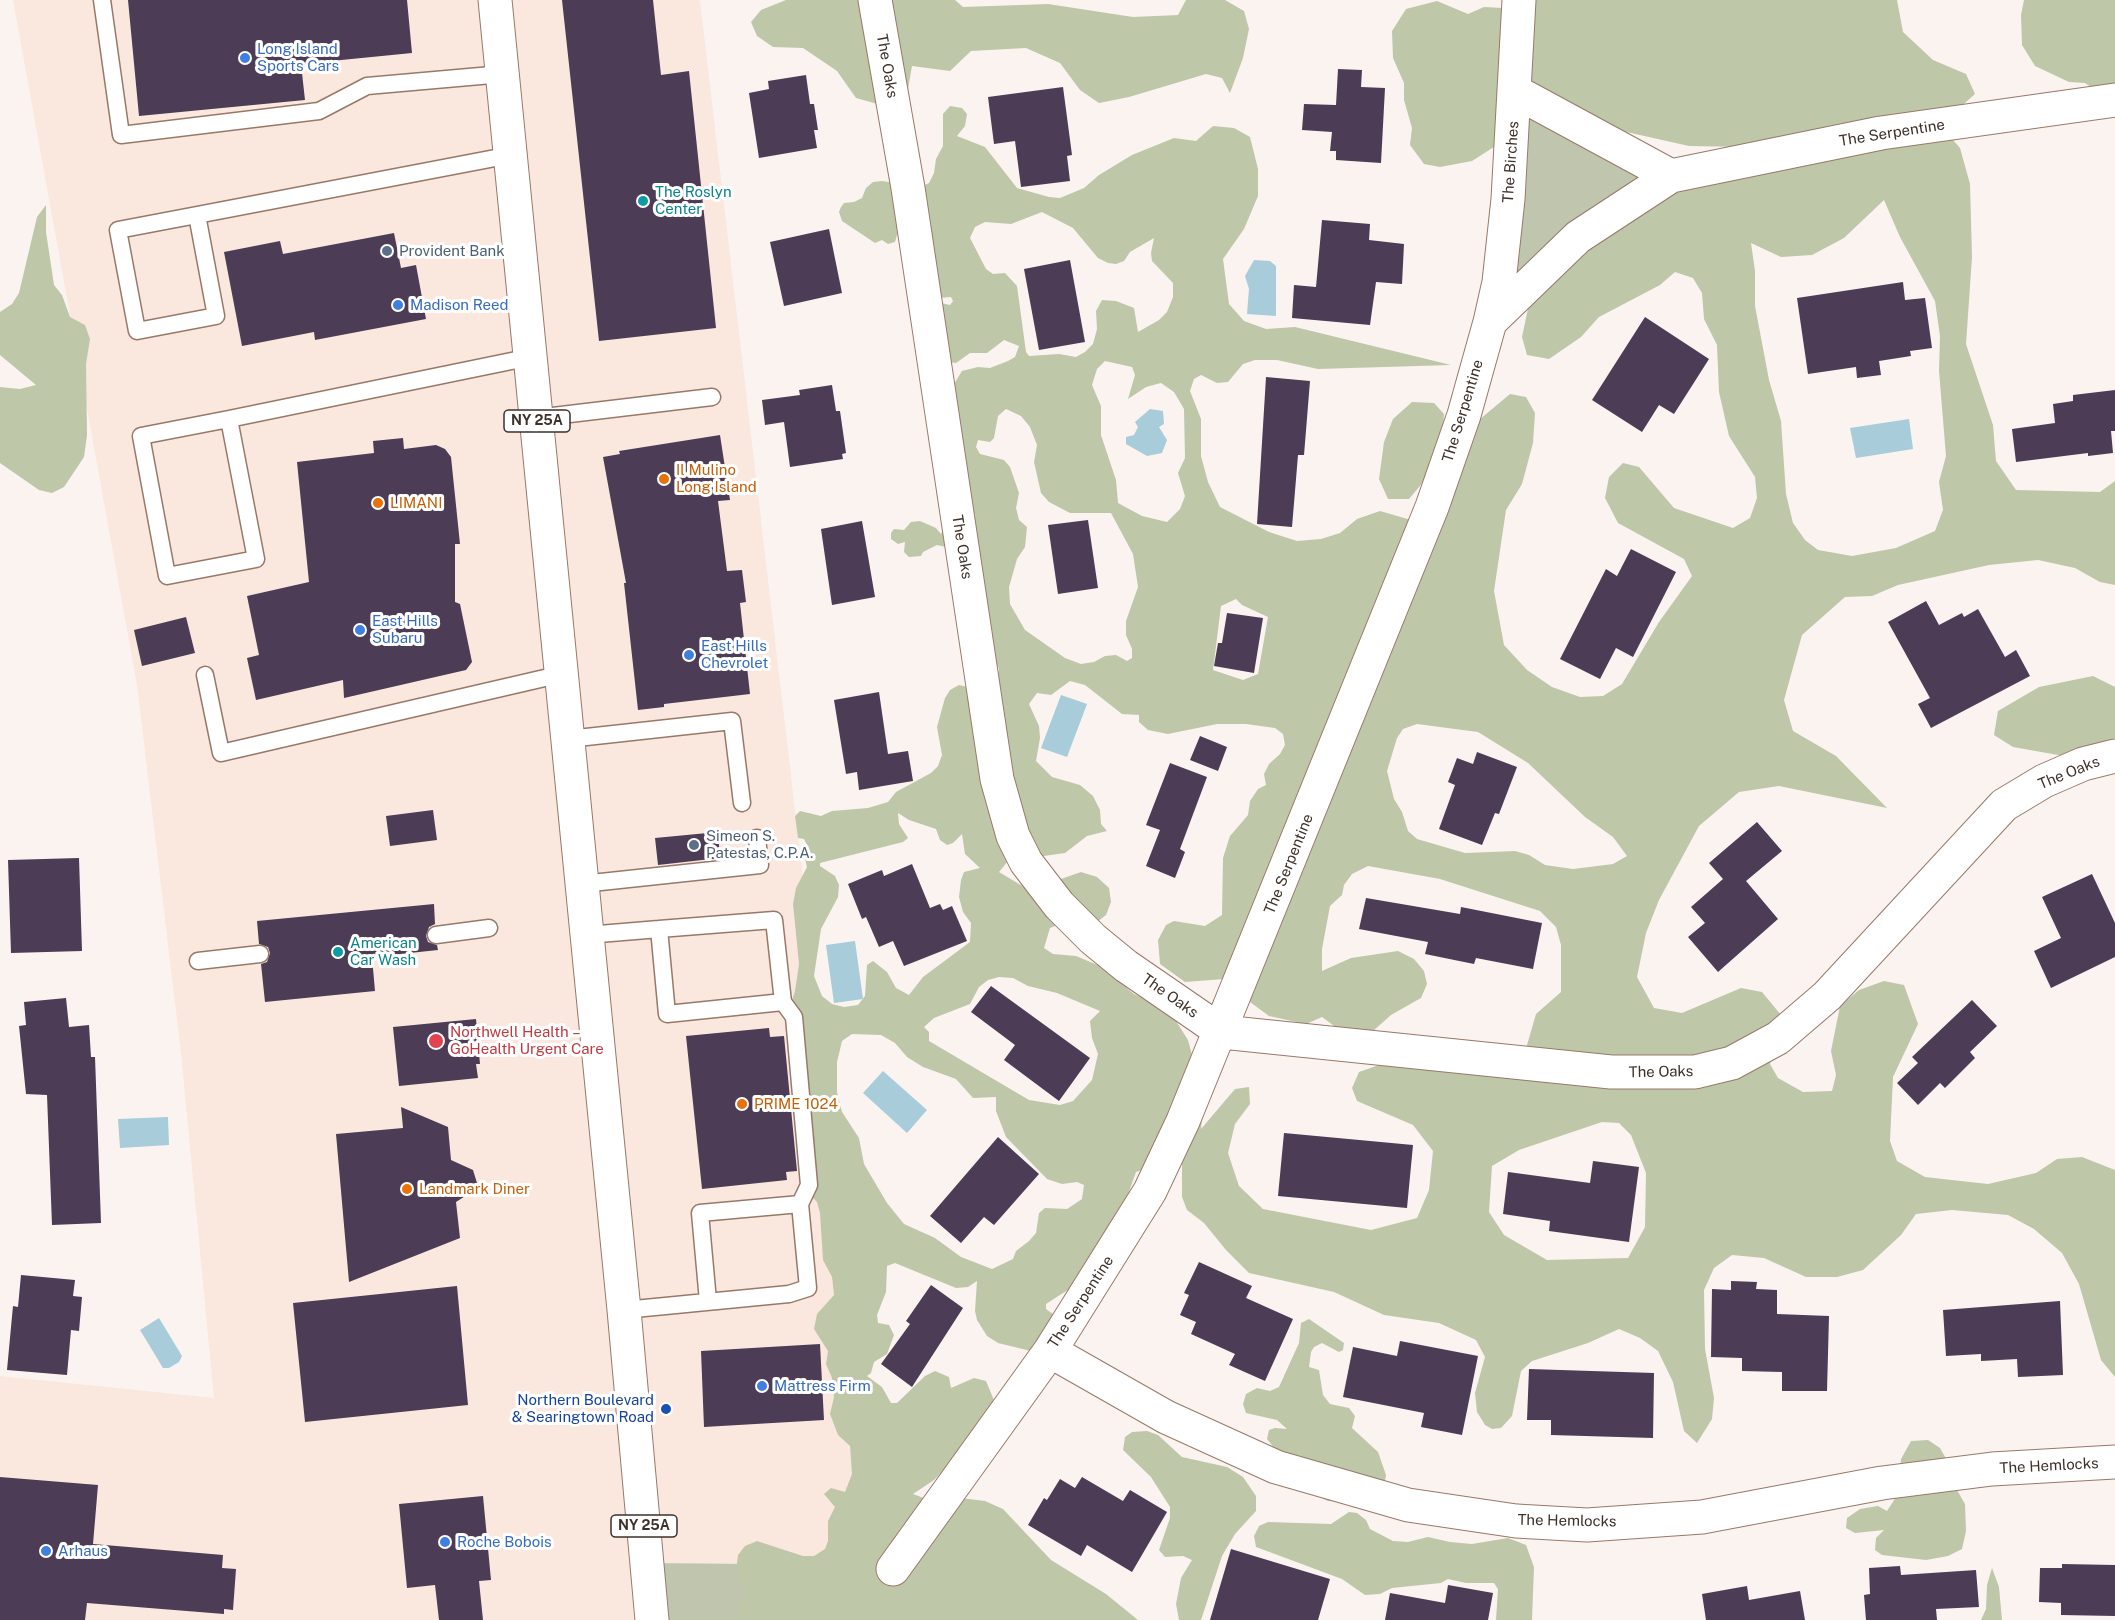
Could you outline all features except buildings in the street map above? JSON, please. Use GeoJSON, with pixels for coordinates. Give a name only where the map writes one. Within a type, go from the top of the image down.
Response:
{"type":"FeatureCollection","features":[{"type":"Feature","properties":{"kind":"street","name":"NY 25A"},"geometry":{"type":"LineString","coordinates":[[495,0],[624,1310],[652,1620]]}},
{"type":"Feature","properties":{"kind":"street","name":"The Oaks"},"geometry":{"type":"LineString","coordinates":[[875,0],[908,188],[997,779],[1013,836],[1026,862],[1059,905],[1093,939],[1126,966],[1222,1032],[1611,1072],[1695,1072],[1732,1063],[1778,1038],[1827,996],[2004,806],[2044,781],[2083,764],[2115,756]]}},
{"type":"Feature","properties":{"kind":"street","name":"The Birches"},"geometry":{"type":"LineString","coordinates":[[1490,322],[1504,239],[1516,92],[1519,0]]}},
{"type":"Feature","properties":{"kind":"street"},"geometry":{"type":"LineString","coordinates":[[1516,92],[1671,176]]}},
{"type":"Feature","properties":{"kind":"street","name":"The Serpentine"},"geometry":{"type":"LineString","coordinates":[[893,1569],[1050,1351],[1150,1191],[1222,1032],[1432,507],[1464,415],[1490,322],[1578,237],[1671,176],[1881,133],[2115,100]]}},
{"type":"Feature","properties":{"kind":"street","name":"The Hemlocks"},"geometry":{"type":"LineString","coordinates":[[1050,1351],[1166,1417],[1276,1467],[1408,1505],[1516,1521],[1587,1525],[1702,1517],[1882,1483],[1992,1469],[2115,1462]]}},
{"type":"Feature","properties":{"kind":"lane"},"geometry":{"type":"LineString","coordinates":[[102,0],[121,135],[319,111],[366,86],[503,74]]}},
{"type":"Feature","properties":{"kind":"lane"},"geometry":{"type":"LineString","coordinates":[[197,214],[216,316],[137,331],[118,230],[197,214],[511,155]]}},
{"type":"Feature","properties":{"kind":"lane"},"geometry":{"type":"LineString","coordinates":[[230,419],[256,558],[167,576],[141,436],[531,357]]}},
{"type":"Feature","properties":{"kind":"lane"},"geometry":{"type":"LineString","coordinates":[[536,418],[712,397]]}},
{"type":"Feature","properties":{"kind":"lane"},"geometry":{"type":"LineString","coordinates":[[205,675],[220,753],[562,674]]}},
{"type":"Feature","properties":{"kind":"lane"},"geometry":{"type":"LineString","coordinates":[[568,739],[732,721],[742,803]]}},
{"type":"Feature","properties":{"kind":"lane"},"geometry":{"type":"LineString","coordinates":[[582,884],[760,865],[757,838]]}},
{"type":"Feature","properties":{"kind":"lane"},"geometry":{"type":"LineString","coordinates":[[587,935],[774,920],[783,1002],[794,1017],[809,1185],[800,1204],[808,1288],[789,1294],[624,1310]]}},
{"type":"Feature","properties":{"kind":"lane"},"geometry":{"type":"LineString","coordinates":[[436,935],[489,928]]}},
{"type":"Feature","properties":{"kind":"lane"},"geometry":{"type":"LineString","coordinates":[[659,929],[667,1014],[783,1002]]}},
{"type":"Feature","properties":{"kind":"lane"},"geometry":{"type":"LineString","coordinates":[[198,961],[260,954]]}},
{"type":"Feature","properties":{"kind":"lane"},"geometry":{"type":"LineString","coordinates":[[708,1301],[700,1213],[800,1204]]}},
{"type":"Feature","properties":{"kind":"shaded area"},"geometry":{"type":"Polygon","coordinates":[[[13,0],[700,0],[803,878],[796,888],[793,904],[862,1565],[652,1620],[0,1620],[0,1376],[214,1398],[181,1053],[137,685],[13,0]]]}},
{"type":"Feature","properties":{"kind":"green space"},"geometry":{"type":"Polygon","coordinates":[[[786,0],[869,0],[886,20],[892,0],[955,0],[963,7],[1048,4],[1133,17],[1178,15],[1186,0],[1225,0],[1244,11],[1249,29],[1243,58],[1230,93],[1222,78],[1206,74],[1129,97],[1099,103],[1080,90],[1060,63],[1026,48],[971,51],[950,71],[912,66],[907,95],[881,105],[856,98],[837,71],[803,48],[773,47],[757,36],[751,22],[761,10],[786,0]]]}},
{"type":"Feature","properties":{"kind":"green space"},"geometry":{"type":"Polygon","coordinates":[[[1527,0],[1897,0],[1903,32],[1933,60],[1966,74],[1975,94],[1940,125],[1960,148],[1970,184],[1972,257],[1966,344],[1993,425],[1996,461],[2016,490],[2100,492],[2115,481],[2115,585],[2100,582],[2075,568],[2038,560],[1989,565],[1898,585],[1872,596],[1845,597],[1802,635],[1784,700],[1793,731],[1836,756],[1887,808],[1779,786],[1739,792],[1699,826],[1659,900],[1646,933],[1637,977],[1654,1008],[1682,1013],[1741,988],[1762,992],[1781,1015],[1770,1064],[1778,1078],[1803,1092],[1832,1091],[1836,1075],[1831,1051],[1840,1006],[1859,990],[1884,981],[1904,985],[1918,1024],[1893,1077],[1890,1141],[1897,1161],[1925,1177],[1988,1184],[2036,1173],[2057,1159],[2082,1157],[2115,1170],[2115,1377],[2101,1360],[2079,1284],[2062,1253],[2034,1229],[2008,1215],[1952,1210],[1916,1214],[1901,1235],[1863,1270],[1837,1277],[1806,1277],[1764,1258],[1732,1255],[1714,1268],[1704,1290],[1705,1349],[1714,1398],[1712,1419],[1697,1443],[1684,1431],[1673,1382],[1658,1351],[1640,1338],[1619,1329],[1588,1343],[1532,1361],[1521,1371],[1512,1416],[1501,1428],[1492,1429],[1485,1425],[1477,1412],[1475,1393],[1485,1357],[1476,1340],[1439,1323],[1384,1315],[1334,1292],[1249,1273],[1204,1223],[1187,1210],[1182,1197],[1182,1164],[1189,1143],[1173,1160],[1136,1172],[1123,1208],[1077,1284],[1046,1304],[1046,1309],[1060,1319],[1039,1353],[998,1343],[987,1336],[977,1320],[975,1311],[977,1281],[968,1287],[956,1288],[895,1263],[887,1266],[886,1292],[877,1315],[878,1323],[889,1325],[894,1335],[887,1354],[874,1362],[871,1373],[867,1376],[882,1387],[891,1403],[897,1403],[925,1376],[935,1371],[949,1377],[951,1388],[974,1378],[986,1381],[996,1405],[957,1456],[934,1480],[913,1494],[929,1500],[961,1498],[985,1501],[1003,1509],[1051,1560],[1106,1594],[1138,1620],[737,1620],[742,1598],[748,1591],[740,1580],[737,1563],[738,1555],[745,1546],[757,1541],[803,1556],[814,1556],[825,1549],[828,1541],[828,1521],[835,1507],[824,1494],[831,1488],[845,1492],[852,1474],[850,1446],[838,1435],[830,1414],[834,1397],[832,1378],[826,1364],[828,1351],[814,1329],[817,1314],[834,1295],[832,1277],[823,1260],[820,1213],[817,1202],[801,1186],[807,1062],[789,1041],[786,1032],[799,964],[793,904],[796,888],[807,867],[804,854],[807,845],[804,839],[798,838],[795,816],[800,811],[821,816],[832,811],[868,808],[888,802],[896,792],[931,773],[938,766],[942,755],[937,727],[945,698],[950,690],[959,685],[972,688],[997,678],[999,669],[992,653],[990,618],[983,612],[946,547],[937,545],[923,552],[921,556],[909,557],[904,552],[905,542],[898,544],[891,539],[891,533],[894,529],[904,530],[911,522],[920,521],[936,528],[941,534],[947,523],[970,514],[976,516],[968,507],[965,453],[951,389],[962,371],[978,367],[990,368],[1008,361],[1015,357],[1019,346],[1004,340],[987,353],[970,353],[956,363],[947,362],[941,303],[950,305],[953,301],[951,297],[939,298],[899,228],[895,242],[888,244],[882,240],[875,243],[842,221],[839,212],[841,207],[844,203],[862,198],[866,188],[873,182],[882,181],[921,187],[929,183],[934,173],[936,159],[943,146],[943,114],[950,106],[962,108],[967,114],[965,126],[957,136],[985,147],[1017,188],[1049,197],[1060,198],[1084,188],[1099,175],[1132,155],[1174,138],[1196,141],[1213,126],[1234,128],[1250,137],[1258,169],[1258,196],[1244,229],[1223,259],[1229,304],[1244,321],[1266,329],[1295,327],[1451,365],[1318,369],[1277,360],[1255,360],[1243,364],[1228,382],[1217,383],[1201,375],[1194,379],[1190,391],[1201,419],[1201,456],[1208,482],[1220,507],[1269,532],[1297,541],[1321,539],[1340,533],[1357,519],[1380,511],[1411,520],[1429,475],[1409,499],[1388,499],[1379,479],[1384,442],[1393,419],[1412,402],[1434,403],[1444,414],[1442,441],[1467,430],[1510,394],[1526,397],[1535,413],[1533,443],[1522,484],[1506,510],[1494,591],[1504,645],[1527,670],[1552,687],[1580,697],[1603,696],[1622,684],[1659,622],[1692,576],[1684,559],[1618,523],[1605,498],[1609,477],[1623,463],[1639,467],[1674,508],[1733,528],[1750,518],[1757,498],[1755,477],[1729,436],[1719,392],[1717,345],[1704,319],[1702,293],[1693,278],[1675,272],[1660,285],[1599,317],[1581,337],[1549,359],[1527,355],[1522,337],[1530,299],[1671,176],[1802,148],[1689,146],[1622,131],[1515,92],[1497,145],[1472,161],[1440,167],[1424,164],[1410,145],[1412,128],[1404,100],[1404,83],[1393,58],[1392,31],[1406,9],[1437,1],[1468,14],[1484,7],[1522,9],[1527,0]],[[1884,200],[1844,238],[1812,255],[1781,257],[1751,243],[1755,271],[1755,306],[1769,380],[1781,421],[1786,494],[1793,523],[1805,540],[1818,550],[1852,556],[1896,548],[1935,531],[1943,510],[1939,482],[1946,456],[1939,371],[1940,336],[1935,301],[1900,237],[1884,200]],[[1042,212],[1011,224],[985,222],[975,227],[970,238],[986,269],[993,274],[1005,273],[1017,286],[1026,352],[1029,356],[1059,354],[1076,357],[1085,352],[1093,344],[1097,329],[1096,311],[1102,300],[1116,301],[1134,308],[1138,332],[1159,320],[1167,312],[1173,297],[1173,283],[1152,261],[1154,238],[1130,252],[1124,261],[1116,264],[1098,258],[1073,228],[1042,212]],[[1105,361],[1097,369],[1092,385],[1101,406],[1101,435],[1116,480],[1118,503],[1142,516],[1167,522],[1180,509],[1185,496],[1178,473],[1185,458],[1184,409],[1174,392],[1161,383],[1146,387],[1128,399],[1135,375],[1132,367],[1105,361]],[[1006,409],[998,416],[994,438],[990,442],[978,440],[976,447],[980,454],[1004,460],[1010,467],[1019,493],[1016,508],[1019,520],[1027,527],[1025,547],[1017,559],[1009,587],[1010,604],[1025,630],[1065,658],[1081,664],[1094,662],[1105,656],[1116,655],[1127,661],[1132,658],[1132,649],[1126,635],[1126,621],[1138,587],[1133,554],[1111,513],[1070,513],[1049,502],[1041,493],[1034,462],[1037,445],[1030,427],[1021,416],[1006,409]],[[1236,599],[1221,606],[1213,670],[1243,680],[1258,674],[1268,617],[1242,605],[1236,599]],[[1070,681],[1051,695],[1037,693],[1029,704],[1039,726],[1040,738],[1036,761],[1052,777],[1080,785],[1093,796],[1100,810],[1101,824],[1107,831],[1087,836],[1065,853],[1008,861],[999,872],[1024,887],[1035,888],[1081,872],[1097,877],[1109,888],[1111,902],[1106,915],[1097,922],[1063,923],[1050,928],[1044,948],[1053,954],[1076,956],[1100,966],[1134,994],[1169,1010],[1188,1040],[1204,1100],[1201,1129],[1235,1089],[1249,1087],[1250,1104],[1235,1124],[1228,1153],[1239,1186],[1263,1209],[1371,1230],[1417,1218],[1429,1190],[1433,1151],[1413,1125],[1357,1101],[1352,1088],[1359,1072],[1379,1065],[1443,1072],[1532,1064],[1525,1052],[1536,1014],[1561,992],[1561,945],[1556,927],[1540,911],[1440,879],[1368,866],[1352,874],[1344,885],[1342,895],[1330,906],[1322,949],[1322,971],[1351,958],[1398,951],[1414,959],[1424,971],[1427,984],[1421,998],[1391,1015],[1373,1031],[1341,1031],[1322,1017],[1306,1024],[1269,1016],[1250,1002],[1246,971],[1224,979],[1185,982],[1160,964],[1158,940],[1166,925],[1174,921],[1205,926],[1222,915],[1223,858],[1230,836],[1248,815],[1250,801],[1258,789],[1266,785],[1264,774],[1269,764],[1280,754],[1285,745],[1283,734],[1275,728],[1246,724],[1217,724],[1168,734],[1148,730],[1139,722],[1139,715],[1122,714],[1085,685],[1070,681]],[[1417,724],[1403,729],[1397,738],[1387,771],[1394,799],[1402,812],[1408,831],[1417,839],[1465,853],[1515,851],[1529,855],[1545,865],[1573,869],[1613,864],[1627,856],[1613,837],[1585,817],[1528,763],[1478,732],[1417,724]],[[898,813],[899,824],[908,838],[903,842],[820,863],[820,866],[835,876],[839,885],[838,897],[821,929],[814,976],[822,996],[832,1004],[844,1007],[858,1005],[865,996],[867,965],[873,961],[887,972],[896,988],[909,995],[923,977],[970,942],[971,923],[963,912],[959,897],[961,880],[964,872],[980,868],[965,854],[962,834],[953,843],[947,845],[940,840],[936,829],[909,820],[898,813]],[[999,977],[988,980],[979,987],[970,1004],[934,1018],[924,1027],[929,1032],[929,1041],[1029,1100],[1060,1105],[1073,1101],[1092,1080],[1098,1054],[1092,1038],[1090,1021],[1100,1011],[1057,993],[1028,986],[1013,978],[999,977]],[[852,1034],[842,1041],[837,1062],[837,1092],[842,1112],[859,1138],[864,1164],[887,1203],[904,1224],[935,1238],[961,1257],[992,1269],[1013,1259],[1016,1251],[1036,1233],[1039,1213],[1045,1208],[1067,1209],[1082,1199],[1084,1185],[1077,1182],[1062,1184],[1047,1179],[1006,1137],[996,1111],[996,1097],[973,1098],[956,1079],[923,1067],[907,1057],[895,1043],[881,1035],[852,1034]],[[1602,1122],[1519,1150],[1492,1166],[1489,1212],[1504,1235],[1547,1260],[1628,1258],[1645,1227],[1646,1173],[1631,1135],[1619,1123],[1602,1122]]]}},
{"type":"Feature","properties":{"kind":"green space"},"geometry":{"type":"Polygon","coordinates":[[[2024,0],[2115,0],[2115,103],[2085,83],[2069,82],[2035,66],[2022,45],[2021,15],[2024,0]]]}},
{"type":"Feature","properties":{"kind":"green space"},"geometry":{"type":"Polygon","coordinates":[[[1516,92],[1671,176],[1549,265],[1499,282],[1516,92]]]}},
{"type":"Feature","properties":{"kind":"green space"},"geometry":{"type":"Polygon","coordinates":[[[46,205],[46,232],[54,285],[62,295],[70,317],[85,325],[90,339],[86,364],[87,435],[84,457],[64,487],[52,493],[39,490],[0,463],[0,387],[20,389],[36,385],[0,355],[0,312],[12,304],[19,293],[37,217],[46,205]]]}},
{"type":"Feature","properties":{"kind":"green space"},"geometry":{"type":"Polygon","coordinates":[[[2093,676],[2115,687],[2115,738],[2075,758],[2013,747],[1994,735],[1998,711],[2039,687],[2093,676]]]}},
{"type":"Feature","properties":{"kind":"green space"},"geometry":{"type":"Polygon","coordinates":[[[1309,1319],[1344,1343],[1343,1350],[1339,1352],[1322,1343],[1314,1347],[1309,1367],[1319,1370],[1323,1395],[1330,1404],[1349,1408],[1355,1416],[1352,1428],[1378,1452],[1386,1475],[1384,1488],[1350,1502],[1328,1501],[1309,1492],[1267,1439],[1269,1430],[1287,1429],[1277,1420],[1246,1413],[1243,1404],[1246,1394],[1257,1388],[1270,1391],[1279,1387],[1299,1343],[1301,1323],[1309,1319]]]}},
{"type":"Feature","properties":{"kind":"green space"},"geometry":{"type":"Polygon","coordinates":[[[1147,1431],[1158,1435],[1182,1457],[1227,1467],[1243,1477],[1256,1496],[1256,1511],[1235,1534],[1222,1556],[1201,1620],[1179,1620],[1176,1604],[1181,1578],[1192,1560],[1183,1556],[1165,1557],[1159,1550],[1170,1518],[1170,1507],[1151,1477],[1123,1450],[1125,1437],[1132,1432],[1147,1431]]]}},
{"type":"Feature","properties":{"kind":"green space"},"geometry":{"type":"Polygon","coordinates":[[[1928,1440],[1940,1448],[1948,1462],[1953,1483],[1965,1504],[1966,1531],[1962,1549],[1948,1556],[1926,1560],[1882,1555],[1875,1550],[1876,1538],[1884,1530],[1855,1533],[1846,1528],[1847,1518],[1860,1509],[1878,1506],[1887,1511],[1898,1494],[1901,1459],[1911,1441],[1928,1440]]]}},
{"type":"Feature","properties":{"kind":"green space"},"geometry":{"type":"Polygon","coordinates":[[[1349,1512],[1357,1513],[1366,1520],[1370,1529],[1393,1541],[1408,1542],[1428,1537],[1472,1544],[1508,1538],[1526,1545],[1534,1567],[1532,1620],[1496,1620],[1498,1589],[1494,1583],[1466,1583],[1448,1579],[1441,1583],[1392,1588],[1380,1594],[1365,1595],[1342,1579],[1256,1547],[1254,1536],[1259,1526],[1268,1522],[1331,1524],[1349,1512]]]}},
{"type":"Feature","properties":{"kind":"green space"},"geometry":{"type":"Polygon","coordinates":[[[647,1563],[862,1565],[988,1620],[652,1620],[647,1563]]]}},
{"type":"Feature","properties":{"kind":"green space"},"geometry":{"type":"Polygon","coordinates":[[[1992,1568],[1999,1587],[2002,1620],[1981,1620],[1986,1609],[1987,1585],[1992,1568]]]}},
{"type":"Feature","properties":{"kind":"water"},"geometry":{"type":"Polygon","coordinates":[[[1254,260],[1270,261],[1276,266],[1276,316],[1247,314],[1249,289],[1245,276],[1254,260]]]}},
{"type":"Feature","properties":{"kind":"water"},"geometry":{"type":"Polygon","coordinates":[[[1150,409],[1163,411],[1164,424],[1159,427],[1167,440],[1162,453],[1147,456],[1126,444],[1126,437],[1134,435],[1138,427],[1135,422],[1150,409]]]}},
{"type":"Feature","properties":{"kind":"water"},"geometry":{"type":"Polygon","coordinates":[[[1909,419],[1913,449],[1856,458],[1850,428],[1909,419]]]}},
{"type":"Feature","properties":{"kind":"water"},"geometry":{"type":"Polygon","coordinates":[[[1061,695],[1087,704],[1067,757],[1041,748],[1061,695]]]}},
{"type":"Feature","properties":{"kind":"water"},"geometry":{"type":"Polygon","coordinates":[[[855,941],[863,999],[834,1003],[826,945],[855,941]]]}},
{"type":"Feature","properties":{"kind":"water"},"geometry":{"type":"Polygon","coordinates":[[[883,1071],[927,1110],[907,1133],[863,1093],[883,1071]]]}},
{"type":"Feature","properties":{"kind":"water"},"geometry":{"type":"Polygon","coordinates":[[[168,1117],[169,1145],[120,1148],[118,1119],[168,1117]]]}},
{"type":"Feature","properties":{"kind":"water"},"geometry":{"type":"Polygon","coordinates":[[[159,1318],[182,1356],[179,1362],[169,1368],[163,1368],[140,1330],[159,1318]]]}},
{"type":"Feature","properties":{"kind":"place","name":"Long Island Sports Cars"},"geometry":{"type":"Point","coordinates":[245,58]}},
{"type":"Feature","properties":{"kind":"place","name":"The Roslyn Center"},"geometry":{"type":"Point","coordinates":[643,201]}},
{"type":"Feature","properties":{"kind":"place","name":"Provident Bank"},"geometry":{"type":"Point","coordinates":[387,251]}},
{"type":"Feature","properties":{"kind":"place","name":"Madison Reed"},"geometry":{"type":"Point","coordinates":[398,305]}},
{"type":"Feature","properties":{"kind":"place","name":"Il Mulino Long Island"},"geometry":{"type":"Point","coordinates":[664,479]}},
{"type":"Feature","properties":{"kind":"place","name":"LIMANI"},"geometry":{"type":"Point","coordinates":[378,503]}},
{"type":"Feature","properties":{"kind":"place","name":"East Hills Subaru"},"geometry":{"type":"Point","coordinates":[360,630]}},
{"type":"Feature","properties":{"kind":"place","name":"East Hills Chevrolet"},"geometry":{"type":"Point","coordinates":[689,655]}},
{"type":"Feature","properties":{"kind":"place","name":"Simeon S. Patestas, C.P.A."},"geometry":{"type":"Point","coordinates":[694,845]}},
{"type":"Feature","properties":{"kind":"place","name":"American Car Wash"},"geometry":{"type":"Point","coordinates":[338,952]}},
{"type":"Feature","properties":{"kind":"place","name":"Northwell Health – GoHealth Urgent Care"},"geometry":{"type":"Point","coordinates":[436,1041]}},
{"type":"Feature","properties":{"kind":"place","name":"PRIME 1024"},"geometry":{"type":"Point","coordinates":[742,1104]}},
{"type":"Feature","properties":{"kind":"place","name":"Landmark Diner"},"geometry":{"type":"Point","coordinates":[407,1189]}},
{"type":"Feature","properties":{"kind":"place","name":"Mattress Firm"},"geometry":{"type":"Point","coordinates":[762,1386]}},
{"type":"Feature","properties":{"kind":"place","name":"Northern Boulevard & Searingtown Road"},"geometry":{"type":"Point","coordinates":[666,1409]}},
{"type":"Feature","properties":{"kind":"place","name":"Roche Bobois"},"geometry":{"type":"Point","coordinates":[445,1542]}},
{"type":"Feature","properties":{"kind":"place","name":"Arhaus"},"geometry":{"type":"Point","coordinates":[46,1551]}}]}
